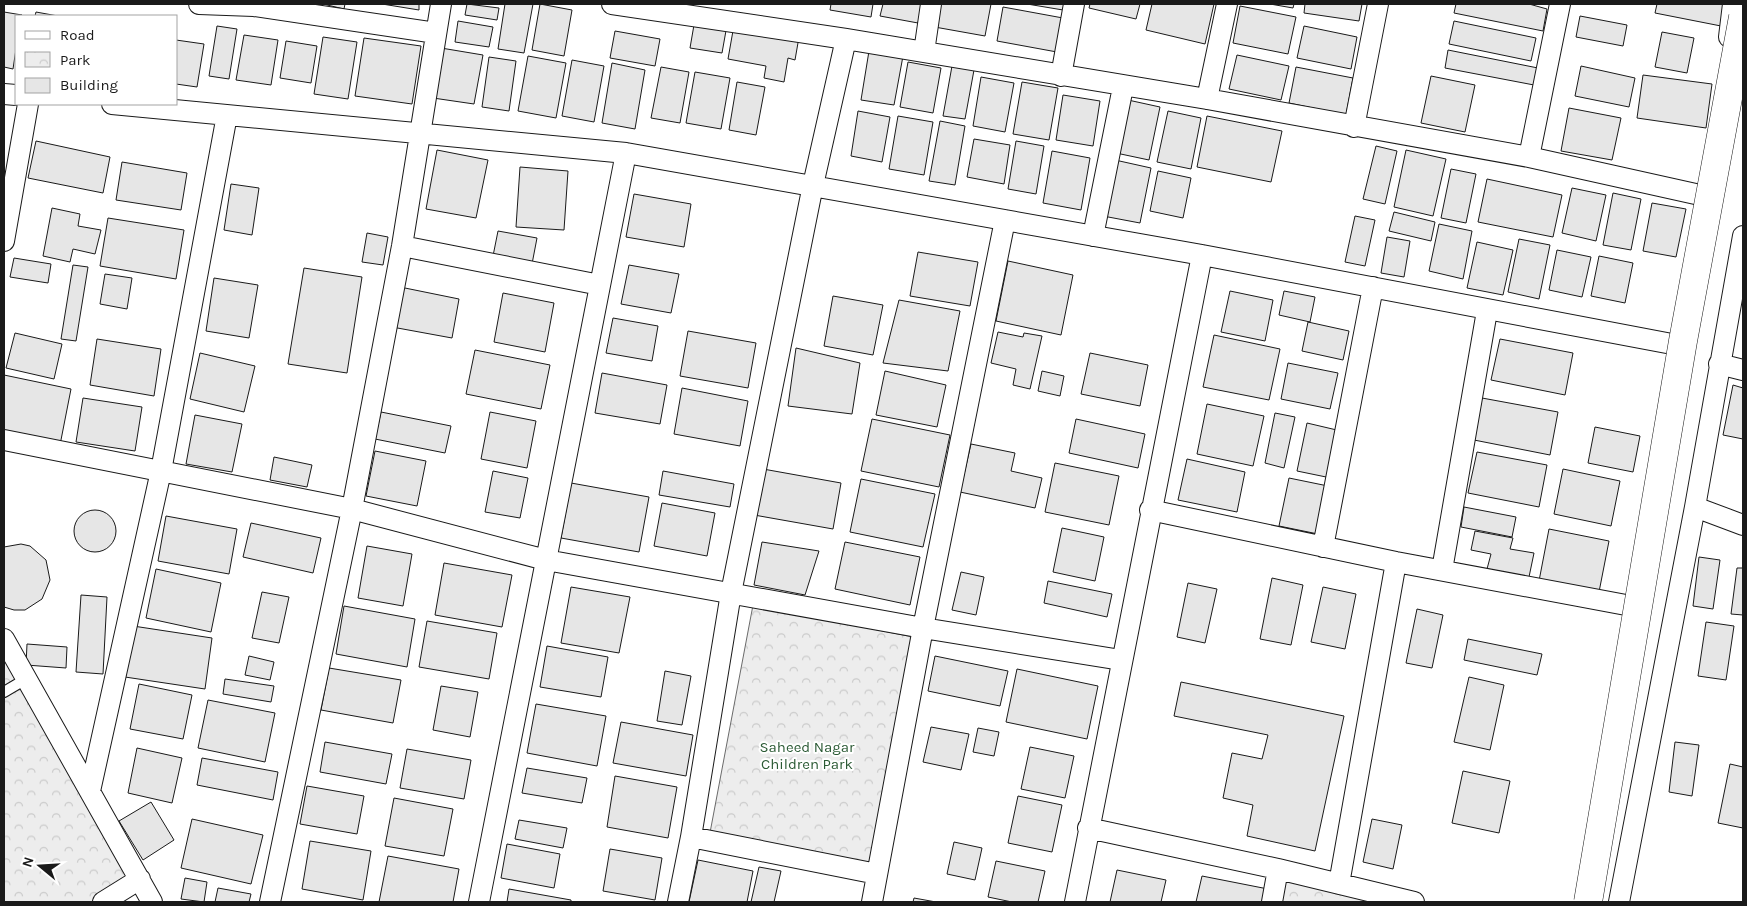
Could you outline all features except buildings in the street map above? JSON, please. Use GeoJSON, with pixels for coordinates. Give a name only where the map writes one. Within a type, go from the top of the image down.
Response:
{"type":"FeatureCollection","features":[{"type":"Feature","properties":{"kind":"street"},"geometry":{"type":"LineString","coordinates":[[199,4],[254,6],[436,33]]}},
{"type":"Feature","properties":{"kind":"street"},"geometry":{"type":"LineString","coordinates":[[270,902],[352,509],[402,246],[441,4]]}},
{"type":"Feature","properties":{"kind":"street"},"geometry":{"type":"LineString","coordinates":[[612,4],[846,39],[1122,87],[1207,99],[1529,157],[1700,195]]}},
{"type":"Feature","properties":{"kind":"street"},"geometry":{"type":"LineString","coordinates":[[924,52],[932,4]]}},
{"type":"Feature","properties":{"kind":"street"},"geometry":{"type":"LineString","coordinates":[[1061,76],[1074,4]]}},
{"type":"Feature","properties":{"kind":"street"},"geometry":{"type":"LineString","coordinates":[[1207,99],[1227,4]]}},
{"type":"Feature","properties":{"kind":"street"},"geometry":{"type":"LineString","coordinates":[[1354,127],[1378,4]]}},
{"type":"Feature","properties":{"kind":"street"},"geometry":{"type":"LineString","coordinates":[[1529,157],[1560,4]]}},
{"type":"Feature","properties":{"kind":"street"},"geometry":{"type":"LineString","coordinates":[[1588,902],[1738,28],[1733,4]]}},
{"type":"Feature","properties":{"kind":"street"},"geometry":{"type":"LineString","coordinates":[[1575,902],[1672,344],[1700,195],[1738,28]]}},
{"type":"Feature","properties":{"kind":"street"},"geometry":{"type":"LineString","coordinates":[[678,902],[691,837],[731,593],[813,184],[846,39]]}},
{"type":"Feature","properties":{"kind":"street"},"geometry":{"type":"LineString","coordinates":[[1093,236],[1122,87]]}},
{"type":"Feature","properties":{"kind":"street"},"geometry":{"type":"LineString","coordinates":[[4,241],[28,105]]}},
{"type":"Feature","properties":{"kind":"street"},"geometry":{"type":"LineString","coordinates":[[122,105],[626,153],[813,184],[1202,255],[1373,287],[1487,311],[1672,344]]}},
{"type":"Feature","properties":{"kind":"street"},"geometry":{"type":"LineString","coordinates":[[90,791],[161,471],[227,115]]}},
{"type":"Feature","properties":{"kind":"street"},"geometry":{"type":"LineString","coordinates":[[479,902],[626,153]]}},
{"type":"Feature","properties":{"kind":"street"},"geometry":{"type":"LineString","coordinates":[[872,902],[923,628],[1005,220]]}},
{"type":"Feature","properties":{"kind":"street"},"geometry":{"type":"LineString","coordinates":[[1619,902],[1695,507],[1743,236]]}},
{"type":"Feature","properties":{"kind":"street"},"geometry":{"type":"LineString","coordinates":[[402,246],[600,285]]}},
{"type":"Feature","properties":{"kind":"street"},"geometry":{"type":"LineString","coordinates":[[1075,902],[1150,510],[1202,255]]}},
{"type":"Feature","properties":{"kind":"street"},"geometry":{"type":"LineString","coordinates":[[1323,546],[1373,287]]}},
{"type":"Feature","properties":{"kind":"street"},"geometry":{"type":"LineString","coordinates":[[1442,570],[1487,311]]}},
{"type":"Feature","properties":{"kind":"street"},"geometry":{"type":"LineString","coordinates":[[1719,364],[1743,370]]}},
{"type":"Feature","properties":{"kind":"street"},"geometry":{"type":"LineString","coordinates":[[4,440],[352,509],[546,560],[923,628],[1121,660]]}},
{"type":"Feature","properties":{"kind":"street"},"geometry":{"type":"LineString","coordinates":[[1695,507],[1743,525]]}},
{"type":"Feature","properties":{"kind":"street"},"geometry":{"type":"LineString","coordinates":[[1150,510],[1396,562],[1626,605]]}},
{"type":"Feature","properties":{"kind":"street"},"geometry":{"type":"LineString","coordinates":[[1339,884],[1396,562]]}},
{"type":"Feature","properties":{"kind":"street"},"geometry":{"type":"LineString","coordinates":[[4,639],[152,902]]}},
{"type":"Feature","properties":{"kind":"street"},"geometry":{"type":"LineString","coordinates":[[1088,828],[1278,868],[1339,884],[1378,898],[1414,902]]}},
{"type":"Feature","properties":{"kind":"street"},"geometry":{"type":"LineString","coordinates":[[691,837],[877,874]]}},
{"type":"Feature","properties":{"kind":"street"},"geometry":{"type":"LineString","coordinates":[[1272,902],[1278,868]]}},
{"type":"Feature","properties":{"kind":"street"},"geometry":{"type":"LineString","coordinates":[[103,902],[140,879]]}},
{"type":"Feature","properties":{"kind":"lane"},"geometry":{"type":"LineString","coordinates":[[4,692],[26,679]]}},
{"type":"Feature","properties":{"kind":"green space","name":"Saheed Nagar Children Park"},"geometry":{"type":"Polygon","coordinates":[[[753,605],[913,637],[869,871],[709,838],[753,605]]]}},
{"type":"Feature","properties":{"kind":"green space"},"geometry":{"type":"Polygon","coordinates":[[[4,642],[140,879],[103,902],[4,902],[4,642]]]}},
{"type":"Feature","properties":{"kind":"green space"},"geometry":{"type":"Polygon","coordinates":[[[1278,869],[1378,902],[1272,902],[1278,869]]]}}]}
